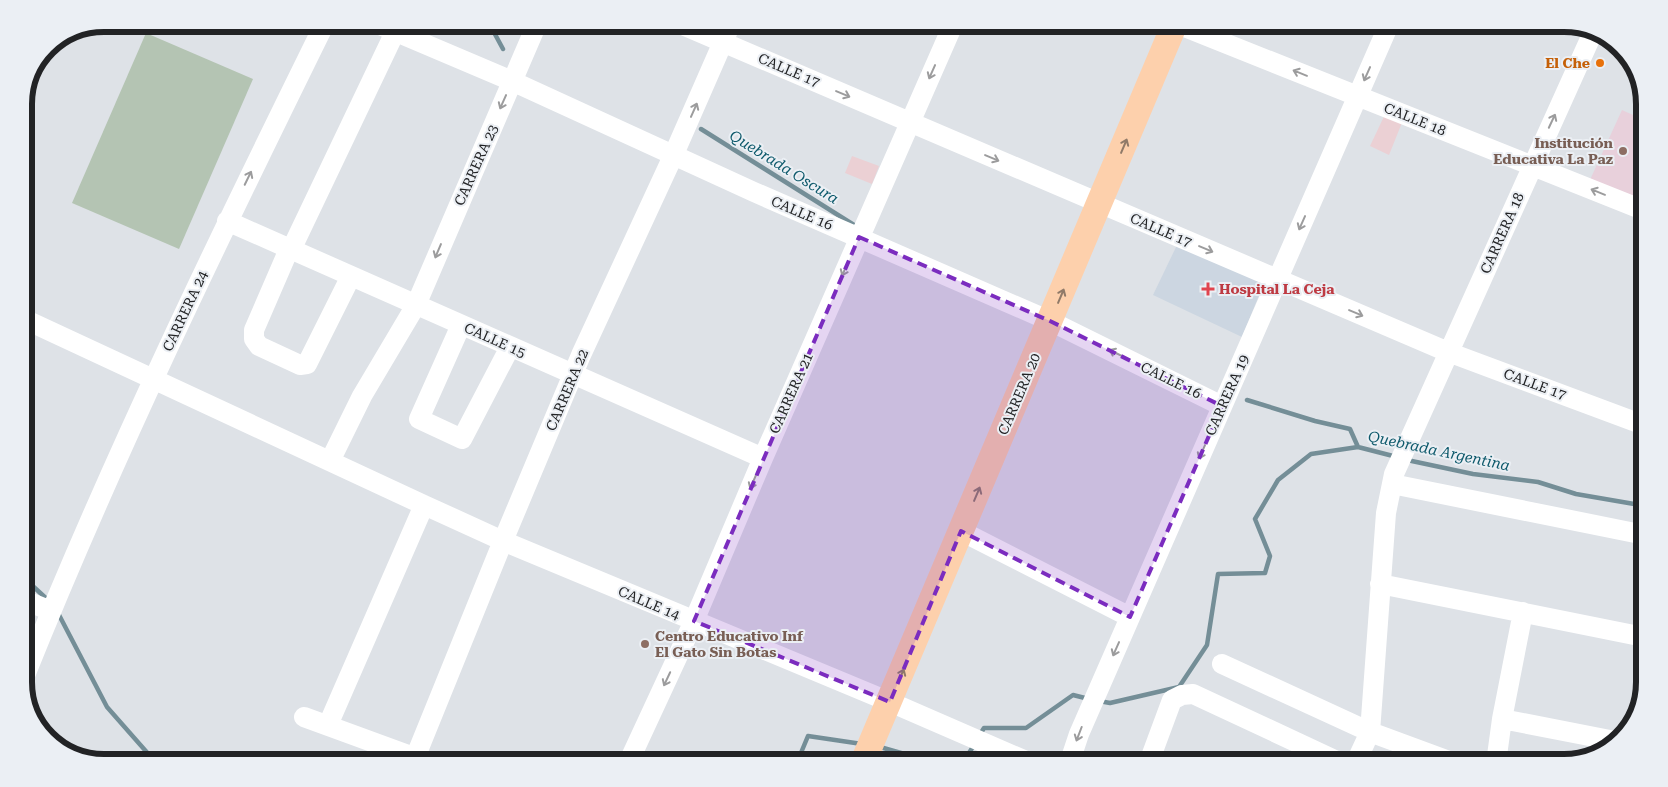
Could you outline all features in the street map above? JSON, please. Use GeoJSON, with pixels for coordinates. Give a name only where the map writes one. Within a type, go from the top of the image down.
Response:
{"type":"FeatureCollection","features":[{"type":"Feature","properties":{"kind":"main road","name":"CARRERA 20"},"geometry":{"type":"LineString","coordinates":[[869,751],[1171,33]]}},
{"type":"Feature","properties":{"kind":"street","name":"CARRERA 24"},"geometry":{"type":"LineString","coordinates":[[33,656],[53,606],[154,379],[227,221],[320,33]]}},
{"type":"Feature","properties":{"kind":"street"},"geometry":{"type":"LineString","coordinates":[[351,276],[307,364],[300,365],[260,346],[254,339],[254,330],[286,256],[291,250],[385,33]]}},
{"type":"Feature","properties":{"kind":"street","name":"CALLE 16"},"geometry":{"type":"LineString","coordinates":[[399,33],[512,80],[754,192],[1050,320],[1222,406]]}},
{"type":"Feature","properties":{"kind":"street","name":"CARRERA 23"},"geometry":{"type":"LineString","coordinates":[[330,461],[362,396],[416,305],[533,33]]}},
{"type":"Feature","properties":{"kind":"street","name":"CARRERA 21"},"geometry":{"type":"LineString","coordinates":[[632,754],[694,621],[763,458],[949,33]]}},
{"type":"Feature","properties":{"kind":"street","name":"CALLE 18"},"geometry":{"type":"LineString","coordinates":[[1200,33],[1635,207]]}},
{"type":"Feature","properties":{"kind":"street","name":"CARRERA 19"},"geometry":{"type":"LineString","coordinates":[[1072,754],[1079,734],[1384,33]]}},
{"type":"Feature","properties":{"kind":"street","name":"CALLE 17"},"geometry":{"type":"LineString","coordinates":[[727,34],[910,122],[1099,203],[1448,352],[1636,422]]}},
{"type":"Feature","properties":{"kind":"street","name":"CARRERA 22"},"geometry":{"type":"LineString","coordinates":[[417,754],[573,374],[727,34]]}},
{"type":"Feature","properties":{"kind":"street","name":"CARRERA 18"},"geometry":{"type":"LineString","coordinates":[[1370,732],[1386,513],[1393,479],[1448,352],[1590,38]]}},
{"type":"Feature","properties":{"kind":"street","name":"CALLE 15"},"geometry":{"type":"LineString","coordinates":[[227,221],[763,458]]}},
{"type":"Feature","properties":{"kind":"street","name":"CALLE 14"},"geometry":{"type":"LineString","coordinates":[[33,323],[330,461],[421,511],[503,541],[890,702],[1010,754]]}},
{"type":"Feature","properties":{"kind":"street"},"geometry":{"type":"LineString","coordinates":[[461,325],[419,419],[462,439],[510,346]]}},
{"type":"Feature","properties":{"kind":"street"},"geometry":{"type":"LineString","coordinates":[[1393,479],[1636,533]]}},
{"type":"Feature","properties":{"kind":"street"},"geometry":{"type":"LineString","coordinates":[[328,725],[421,511]]}},
{"type":"Feature","properties":{"kind":"street"},"geometry":{"type":"LineString","coordinates":[[961,531],[1130,617]]}},
{"type":"Feature","properties":{"kind":"street"},"geometry":{"type":"LineString","coordinates":[[1380,584],[1636,635]]}},
{"type":"Feature","properties":{"kind":"street"},"geometry":{"type":"LineString","coordinates":[[33,602],[53,606]]}},
{"type":"Feature","properties":{"kind":"street"},"geometry":{"type":"LineString","coordinates":[[1497,754],[1502,718],[1523,612]]}},
{"type":"Feature","properties":{"kind":"street"},"geometry":{"type":"LineString","coordinates":[[1222,664],[1370,732],[1430,754]]}},
{"type":"Feature","properties":{"kind":"street"},"geometry":{"type":"LineString","coordinates":[[1152,754],[1172,700],[1182,695],[1193,694],[1322,754]]}},
{"type":"Feature","properties":{"kind":"street"},"geometry":{"type":"LineString","coordinates":[[304,716],[404,754]]}},
{"type":"Feature","properties":{"kind":"street"},"geometry":{"type":"LineString","coordinates":[[1502,718],[1607,739]]}},
{"type":"Feature","properties":{"kind":"street"},"geometry":{"type":"LineString","coordinates":[[1360,754],[1370,732]]}},
{"type":"Feature","properties":{"kind":"highlighted area"},"geometry":{"type":"Polygon","coordinates":[[[859,237],[1050,321],[1222,406],[1130,617],[961,531],[890,702],[694,621],[859,237]]]}},
{"type":"Feature","properties":{"kind":"shaded area"},"geometry":{"type":"Polygon","coordinates":[[[1388,108],[1405,115],[1389,155],[1370,146],[1388,108]]]}},
{"type":"Feature","properties":{"kind":"shaded area","name":"Institución Educativa La Paz"},"geometry":{"type":"Polygon","coordinates":[[[1622,110],[1635,116],[1635,201],[1589,182],[1622,110]]]}},
{"type":"Feature","properties":{"kind":"shaded area"},"geometry":{"type":"Polygon","coordinates":[[[852,156],[879,166],[872,184],[845,173],[852,156]]]}},
{"type":"Feature","properties":{"kind":"shaded area","name":"Hospital La Ceja"},"geometry":{"type":"Polygon","coordinates":[[[1177,245],[1264,283],[1242,337],[1153,295],[1177,245]]]}},
{"type":"Feature","properties":{"kind":"green space"},"geometry":{"type":"Polygon","coordinates":[[[146,33],[253,79],[179,249],[72,203],[146,33]]]}},
{"type":"Feature","properties":{"kind":"waterway","name":"Quebrada Oscura"},"geometry":{"type":"LineString","coordinates":[[494,33],[503,49]]}},
{"type":"Feature","properties":{"kind":"waterway","name":"Quebrada Oscura"},"geometry":{"type":"LineString","coordinates":[[701,129],[854,225]]}},
{"type":"Feature","properties":{"kind":"waterway","name":"Quebrada Oscura"},"geometry":{"type":"LineString","coordinates":[[1247,400],[1315,421],[1350,429],[1358,447]]}},
{"type":"Feature","properties":{"kind":"waterway","name":"Quebrada Argentina"},"geometry":{"type":"LineString","coordinates":[[1099,701],[1110,703],[1179,687],[1207,645],[1218,574],[1265,573],[1270,556],[1255,519],[1278,480],[1311,454],[1358,447],[1397,457]]}},
{"type":"Feature","properties":{"kind":"waterway","name":"Quebrada Argentina"},"geometry":{"type":"LineString","coordinates":[[1407,460],[1473,474],[1538,482],[1576,494],[1636,504]]}},
{"type":"Feature","properties":{"kind":"waterway","name":"Quebrada Argentina"},"geometry":{"type":"LineString","coordinates":[[33,586],[49,601]]}},
{"type":"Feature","properties":{"kind":"waterway","name":"Quebrada Argentina"},"geometry":{"type":"LineString","coordinates":[[58,613],[107,707],[148,754]]}},
{"type":"Feature","properties":{"kind":"waterway","name":"Quebrada Argentina"},"geometry":{"type":"LineString","coordinates":[[979,736],[984,728],[1026,728],[1073,695],[1089,699]]}},
{"type":"Feature","properties":{"kind":"waterway","name":"Quebrada Argentina"},"geometry":{"type":"LineString","coordinates":[[800,754],[808,736],[862,744]]}},
{"type":"Feature","properties":{"kind":"waterway","name":"Quebrada Argentina"},"geometry":{"type":"LineString","coordinates":[[968,754],[974,745]]}},
{"type":"Feature","properties":{"kind":"waterway","name":"Quebrada Argentina"},"geometry":{"type":"LineString","coordinates":[[880,747],[904,754]]}},
{"type":"Feature","properties":{"kind":"place","name":"El Che"},"geometry":{"type":"Point","coordinates":[1600,63]}},
{"type":"Feature","properties":{"kind":"place","name":"Institución Educativa La Paz"},"geometry":{"type":"Point","coordinates":[1623,151]}},
{"type":"Feature","properties":{"kind":"place","name":"Hospital La Ceja"},"geometry":{"type":"Point","coordinates":[1208,289]}},
{"type":"Feature","properties":{"kind":"place","name":"Centro Educativo Inf El Gato Sin Botas"},"geometry":{"type":"Point","coordinates":[645,644]}}]}
